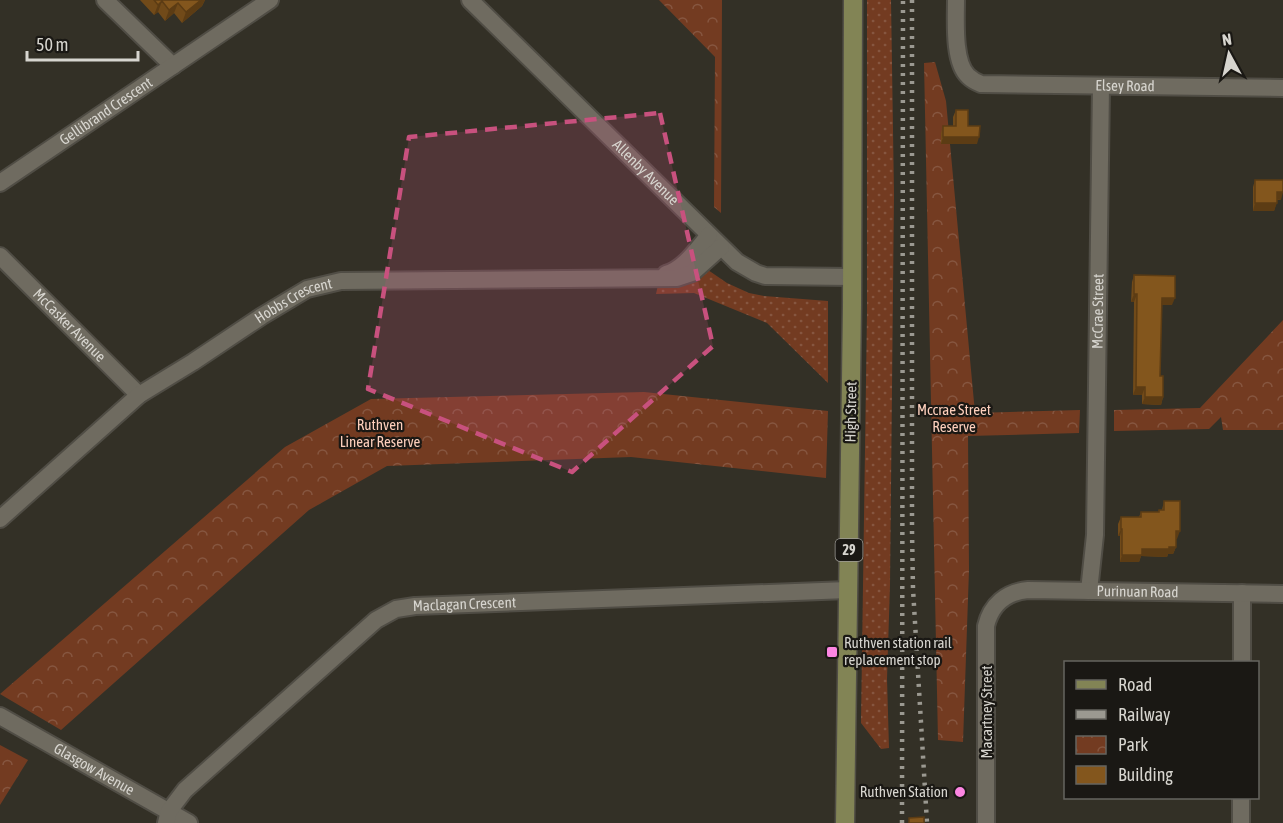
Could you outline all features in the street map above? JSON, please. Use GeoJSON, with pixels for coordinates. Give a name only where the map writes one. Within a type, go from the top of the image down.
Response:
{"type":"FeatureCollection","features":[{"type":"Feature","properties":{"kind":"main road","name":"High Street"},"geometry":{"type":"LineString","coordinates":[[845,823],[853,0]]}},
{"type":"Feature","properties":{"kind":"street"},"geometry":{"type":"LineString","coordinates":[[105,0],[173,66]]}},
{"type":"Feature","properties":{"kind":"street","name":"Gellibrand Crescent"},"geometry":{"type":"LineString","coordinates":[[0,183],[270,0]]}},
{"type":"Feature","properties":{"kind":"street","name":"Allenby Avenue"},"geometry":{"type":"LineString","coordinates":[[470,0],[737,262],[765,276],[852,277]]}},
{"type":"Feature","properties":{"kind":"street","name":"Elsey Road"},"geometry":{"type":"LineString","coordinates":[[956,0],[958,54],[969,78],[981,84],[1283,88]]}},
{"type":"Feature","properties":{"kind":"street","name":"McCrae Street"},"geometry":{"type":"LineString","coordinates":[[1095,591],[1101,86]]}},
{"type":"Feature","properties":{"kind":"street","name":"Hobbs Crescent"},"geometry":{"type":"LineString","coordinates":[[0,519],[139,395],[307,289],[341,281],[656,277],[670,273],[715,241]]}},
{"type":"Feature","properties":{"kind":"street","name":"McCasker Avenue"},"geometry":{"type":"LineString","coordinates":[[0,256],[139,395]]}},
{"type":"Feature","properties":{"kind":"street","name":"Maclagan Crescent"},"geometry":{"type":"LineString","coordinates":[[168,817],[185,790],[209,768],[376,620],[396,609],[504,602],[848,590]]}},
{"type":"Feature","properties":{"kind":"street","name":"Purinuan Road"},"geometry":{"type":"LineString","coordinates":[[997,604],[1008,595],[1021,591],[1283,594]]}},
{"type":"Feature","properties":{"kind":"street"},"geometry":{"type":"LineString","coordinates":[[1242,593],[1242,661]]}},
{"type":"Feature","properties":{"kind":"street","name":"Macartney Street"},"geometry":{"type":"LineString","coordinates":[[986,823],[986,626],[997,604]]}},
{"type":"Feature","properties":{"kind":"street","name":"Glasgow Avenue"},"geometry":{"type":"LineString","coordinates":[[0,716],[168,817],[189,823]]}},
{"type":"Feature","properties":{"kind":"street"},"geometry":{"type":"LineString","coordinates":[[1241,799],[1241,823]]}},
{"type":"Feature","properties":{"kind":"highlighted area"},"geometry":{"type":"Polygon","coordinates":[[[660,113],[713,346],[572,472],[368,389],[409,137],[660,113]]]}},
{"type":"Feature","properties":{"kind":"green space"},"geometry":{"type":"Polygon","coordinates":[[[659,0],[722,0],[721,213],[714,207],[715,57],[659,0]]]}},
{"type":"Feature","properties":{"kind":"green space"},"geometry":{"type":"Polygon","coordinates":[[[867,0],[891,0],[894,195],[887,679],[889,748],[881,749],[861,723],[867,313],[867,0]]]}},
{"type":"Feature","properties":{"kind":"green space","name":"Mccrae Street Reserve"},"geometry":{"type":"Polygon","coordinates":[[[935,62],[946,101],[975,413],[1080,410],[1079,433],[968,436],[969,570],[963,742],[938,740],[924,63],[935,62]]]}},
{"type":"Feature","properties":{"kind":"green space"},"geometry":{"type":"Polygon","coordinates":[[[708,270],[727,283],[749,293],[828,301],[828,383],[767,323],[694,293],[656,294],[658,285],[708,270]]]}},
{"type":"Feature","properties":{"kind":"green space"},"geometry":{"type":"Polygon","coordinates":[[[1283,320],[1283,430],[1223,430],[1221,417],[1209,429],[1114,431],[1114,410],[1200,408],[1283,320]]]}},
{"type":"Feature","properties":{"kind":"green space","name":"Ruthven Linear Reserve"},"geometry":{"type":"Polygon","coordinates":[[[644,392],[828,411],[826,478],[631,457],[387,466],[309,510],[61,730],[0,694],[285,447],[371,399],[644,392]]]}},
{"type":"Feature","properties":{"kind":"green space"},"geometry":{"type":"Polygon","coordinates":[[[0,745],[28,760],[0,805],[0,745]]]}},
{"type":"Feature","properties":{"kind":"building"},"geometry":{"type":"Polygon","coordinates":[[[154,0],[201,0],[186,12],[178,3],[169,10],[162,1],[158,5],[154,0]]]}},
{"type":"Feature","properties":{"kind":"building"},"geometry":{"type":"Polygon","coordinates":[[[956,110],[968,110],[968,126],[980,126],[979,137],[943,137],[943,126],[956,126],[956,110]]]}},
{"type":"Feature","properties":{"kind":"building"},"geometry":{"type":"Polygon","coordinates":[[[1255,180],[1283,180],[1283,192],[1277,192],[1277,203],[1255,203],[1255,180]]]}},
{"type":"Feature","properties":{"kind":"building"},"geometry":{"type":"Polygon","coordinates":[[[1134,275],[1175,276],[1175,298],[1162,298],[1160,376],[1163,376],[1163,397],[1145,397],[1145,387],[1136,387],[1137,294],[1134,294],[1134,275]]]}},
{"type":"Feature","properties":{"kind":"building"},"geometry":{"type":"Polygon","coordinates":[[[1164,501],[1180,501],[1180,531],[1176,531],[1176,547],[1142,549],[1142,555],[1122,555],[1121,517],[1141,517],[1141,512],[1159,512],[1159,510],[1164,510],[1164,501]]]}},
{"type":"Feature","properties":{"kind":"building"},"geometry":{"type":"Polygon","coordinates":[[[924,817],[924,823],[909,823],[909,818],[924,817]]]}},
{"type":"Feature","properties":{"kind":"railway"},"geometry":{"type":"LineString","coordinates":[[902,823],[903,0]]}},
{"type":"Feature","properties":{"kind":"railway"},"geometry":{"type":"LineString","coordinates":[[912,0],[913,589],[927,823]]}},
{"type":"Feature","properties":{"kind":"place","name":"Ruthven station rail replacement stop"},"geometry":{"type":"Point","coordinates":[832,652]}},
{"type":"Feature","properties":{"kind":"place","name":"Ruthven Station"},"geometry":{"type":"Point","coordinates":[960,792]}}]}
